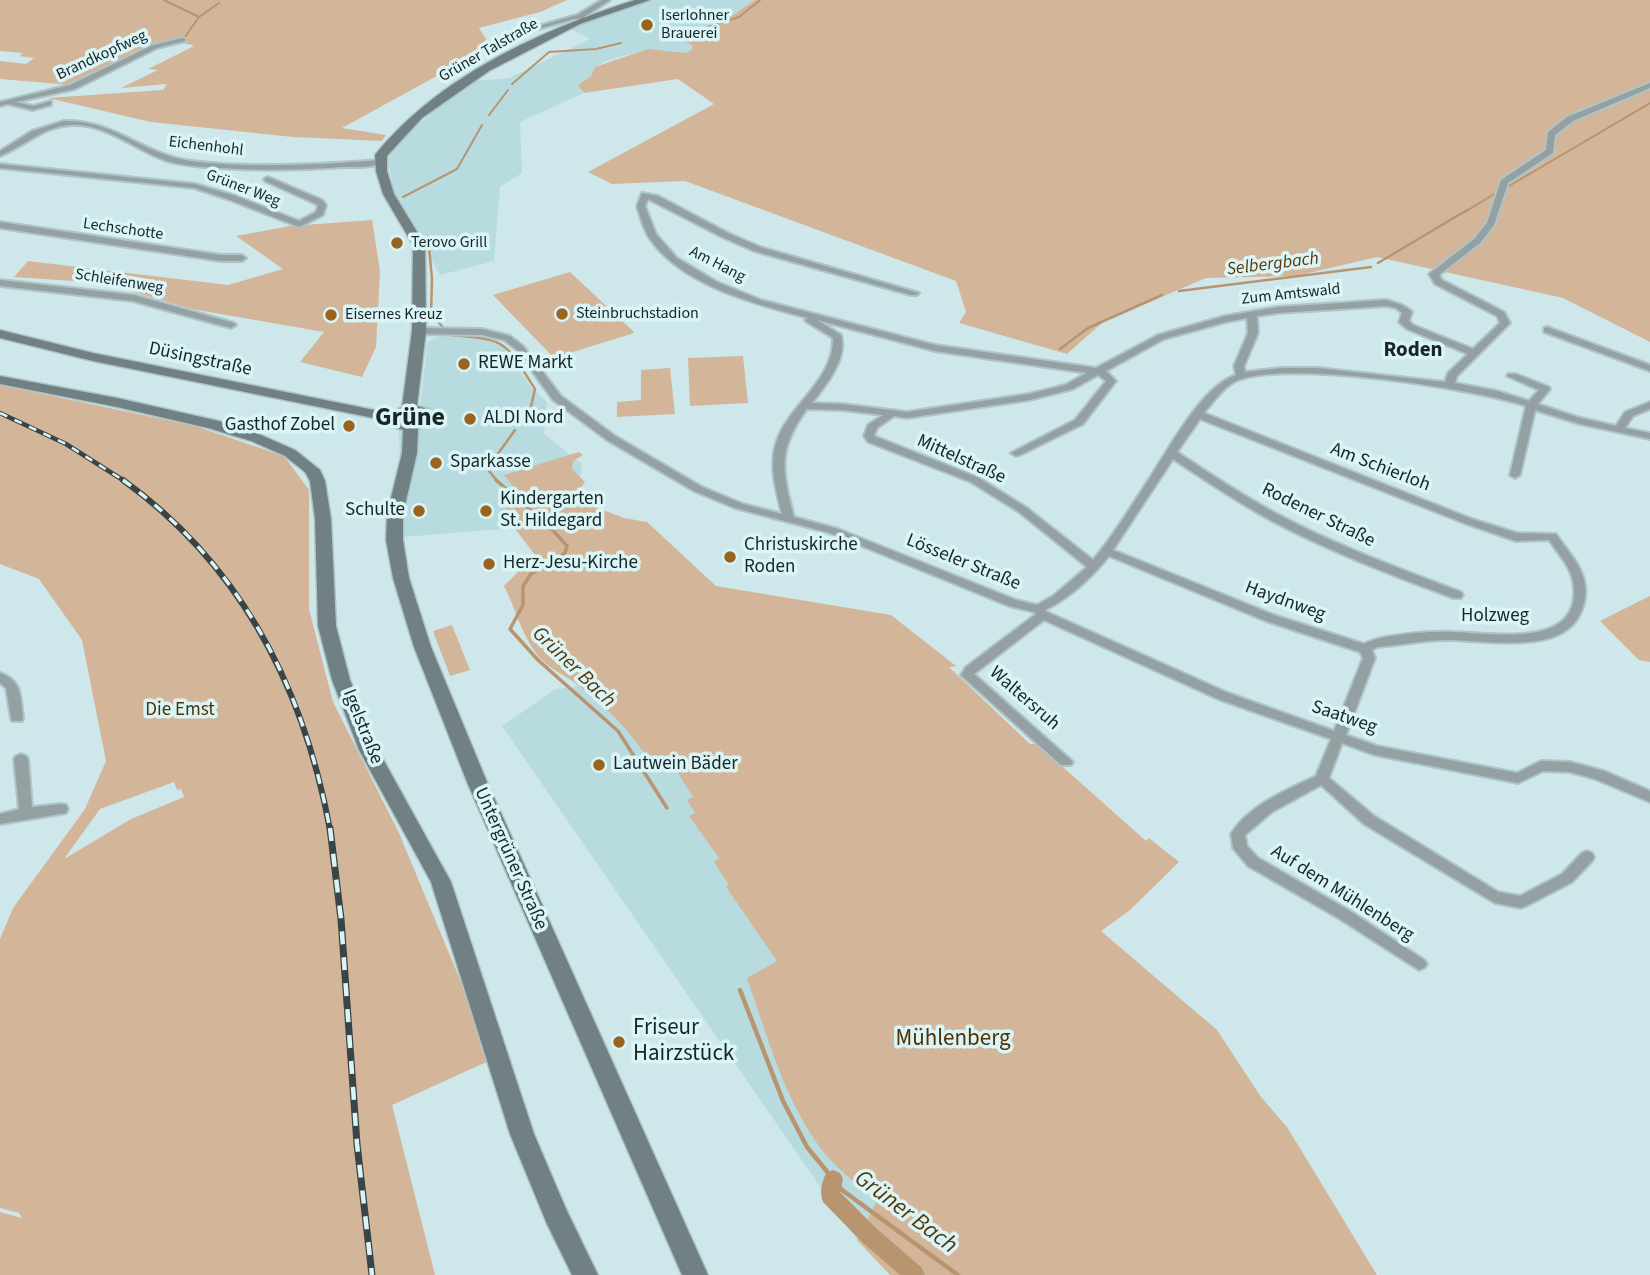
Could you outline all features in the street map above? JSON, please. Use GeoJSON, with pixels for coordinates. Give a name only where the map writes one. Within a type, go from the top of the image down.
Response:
{"type":"FeatureCollection","features":[{"type":"Feature","properties":{"kind":"main road","name":"Grüner Talstraße"},"geometry":{"type":"LineString","coordinates":[[380,162],[385,149],[409,125],[460,85],[582,18],[645,0]]}},
{"type":"Feature","properties":{"kind":"main road"},"geometry":{"type":"LineString","coordinates":[[380,162],[385,191],[414,233],[419,245],[419,331],[409,409],[394,418]]}},
{"type":"Feature","properties":{"kind":"main road","name":"Düsingstraße"},"geometry":{"type":"LineString","coordinates":[[0,334],[106,359],[394,418],[397,425],[410,427]]}},
{"type":"Feature","properties":{"kind":"main road","name":"Igelstraße"},"geometry":{"type":"LineString","coordinates":[[0,380],[233,430],[284,448],[314,471],[322,498],[323,597],[328,629],[344,685],[376,765],[427,850],[441,881],[522,1134],[551,1206],[584,1275]]}},
{"type":"Feature","properties":{"kind":"main road","name":"Untergrüner Straße"},"geometry":{"type":"LineString","coordinates":[[409,409],[420,410],[427,417],[419,425],[410,427],[410,452],[394,528],[397,563],[422,644],[477,782],[695,1275]]}},
{"type":"Feature","properties":{"kind":"street"},"geometry":{"type":"LineString","coordinates":[[506,36],[582,18],[607,0]]}},
{"type":"Feature","properties":{"kind":"street","name":"Brandkopfweg"},"geometry":{"type":"LineString","coordinates":[[3,103],[72,87],[162,44],[183,40]]}},
{"type":"Feature","properties":{"kind":"street"},"geometry":{"type":"LineString","coordinates":[[1449,387],[1452,375],[1505,323],[1501,314],[1450,290],[1438,282],[1434,274],[1477,241],[1491,223],[1504,182],[1550,151],[1551,134],[1570,119],[1650,85]]}},
{"type":"Feature","properties":{"kind":"street","name":"Brandkopfweg"},"geometry":{"type":"LineString","coordinates":[[3,103],[33,108],[48,103],[32,98]]}},
{"type":"Feature","properties":{"kind":"street","name":"Eichenhohl"},"geometry":{"type":"LineString","coordinates":[[0,154],[49,125],[78,122],[124,137],[162,157],[187,162],[305,167],[380,162]]}},
{"type":"Feature","properties":{"kind":"street","name":"Grüner Weg"},"geometry":{"type":"LineString","coordinates":[[0,166],[195,186],[233,198],[299,225],[320,213],[322,205],[319,202],[268,178]]}},
{"type":"Feature","properties":{"kind":"street","name":"Am Hang"},"geometry":{"type":"LineString","coordinates":[[914,293],[757,249],[645,195],[641,206],[652,235],[674,260],[715,284],[758,302],[935,348],[1101,372]]}},
{"type":"Feature","properties":{"kind":"street","name":"Lechschotte"},"geometry":{"type":"LineString","coordinates":[[0,225],[221,258],[242,258]]}},
{"type":"Feature","properties":{"kind":"street","name":"Schleifenweg"},"geometry":{"type":"LineString","coordinates":[[0,283],[134,298],[231,325]]}},
{"type":"Feature","properties":{"kind":"street","name":"Zum Amtswald"},"geometry":{"type":"LineString","coordinates":[[806,406],[842,407],[907,415],[1030,397],[1069,387],[1101,372],[1161,337],[1225,319],[1278,310],[1386,303],[1399,306],[1407,312],[1404,322],[1410,327],[1474,353]]}},
{"type":"Feature","properties":{"kind":"street"},"geometry":{"type":"LineString","coordinates":[[1252,314],[1253,333],[1239,366],[1241,375],[1265,372],[1328,372],[1499,394],[1618,430],[1650,436]]}},
{"type":"Feature","properties":{"kind":"street"},"geometry":{"type":"LineString","coordinates":[[789,520],[779,479],[780,453],[786,431],[806,406],[835,359],[839,341],[838,337],[801,315]]}},
{"type":"Feature","properties":{"kind":"street"},"geometry":{"type":"LineString","coordinates":[[1547,330],[1650,368]]}},
{"type":"Feature","properties":{"kind":"street","name":"Lösseler Straße"},"geometry":{"type":"LineString","coordinates":[[419,331],[491,333],[507,338],[520,348],[557,398],[611,438],[720,500],[834,531],[1041,612],[1094,567],[1199,415],[1221,388],[1241,375]]}},
{"type":"Feature","properties":{"kind":"street"},"geometry":{"type":"LineString","coordinates":[[1016,453],[1079,422],[1111,381],[1101,372]]}},
{"type":"Feature","properties":{"kind":"street"},"geometry":{"type":"LineString","coordinates":[[1512,376],[1545,388],[1531,405],[1515,475]]}},
{"type":"Feature","properties":{"kind":"street"},"geometry":{"type":"LineString","coordinates":[[1618,430],[1629,414],[1650,405]]}},
{"type":"Feature","properties":{"kind":"street","name":"Mittelstraße"},"geometry":{"type":"LineString","coordinates":[[891,414],[872,427],[869,436],[872,440],[985,487],[1023,510],[1094,567]]}},
{"type":"Feature","properties":{"kind":"street","name":"Am Schierloh"},"geometry":{"type":"LineString","coordinates":[[1199,415],[1468,521],[1516,537],[1552,536]]}},
{"type":"Feature","properties":{"kind":"street","name":"Rodener Straße"},"geometry":{"type":"LineString","coordinates":[[1172,453],[1255,506],[1299,528],[1368,561],[1457,595]]}},
{"type":"Feature","properties":{"kind":"street","name":"Holzweg"},"geometry":{"type":"LineString","coordinates":[[1365,649],[1375,643],[1449,636],[1523,640],[1558,632],[1573,619],[1578,601],[1579,581],[1552,536]]}},
{"type":"Feature","properties":{"kind":"street","name":"Haydnweg"},"geometry":{"type":"LineString","coordinates":[[1105,551],[1270,618],[1365,649]]}},
{"type":"Feature","properties":{"kind":"street","name":"Saatweg"},"geometry":{"type":"LineString","coordinates":[[1041,612],[1223,696],[1375,750],[1415,760],[1518,778],[1541,766],[1570,767],[1599,775],[1650,797]]}},
{"type":"Feature","properties":{"kind":"street","name":"Waltersruh"},"geometry":{"type":"LineString","coordinates":[[1041,612],[967,674],[1066,762]]}},
{"type":"Feature","properties":{"kind":"street"},"geometry":{"type":"LineString","coordinates":[[1365,649],[1369,658],[1322,779],[1369,820],[1495,897],[1521,902],[1567,878],[1587,857]]}},
{"type":"Feature","properties":{"kind":"street"},"geometry":{"type":"LineString","coordinates":[[0,677],[12,686],[17,718]]}},
{"type":"Feature","properties":{"kind":"street"},"geometry":{"type":"LineString","coordinates":[[21,759],[26,813]]}},
{"type":"Feature","properties":{"kind":"street","name":"Auf dem Mühlenberg"},"geometry":{"type":"LineString","coordinates":[[1322,779],[1281,798],[1254,816],[1238,834],[1240,848],[1253,862],[1345,915],[1419,964]]}},
{"type":"Feature","properties":{"kind":"street"},"geometry":{"type":"LineString","coordinates":[[0,819],[61,809]]}},
{"type":"Feature","properties":{"kind":"shaded area"},"geometry":{"type":"Polygon","coordinates":[[[647,0],[755,0],[727,19],[699,29],[689,43],[692,49],[687,53],[648,49],[606,61],[595,67],[591,76],[579,85],[584,93],[520,122],[522,173],[500,187],[494,261],[440,275],[394,193],[387,154],[416,126],[471,81],[509,78],[590,39],[567,27],[647,0]]]}},
{"type":"Feature","properties":{"kind":"shaded area"},"geometry":{"type":"Polygon","coordinates":[[[440,336],[487,340],[503,347],[532,388],[547,402],[544,434],[582,464],[577,500],[501,509],[514,528],[402,537],[399,431],[418,428],[427,345],[440,336]]]}},
{"type":"Feature","properties":{"kind":"shaded area"},"geometry":{"type":"Polygon","coordinates":[[[580,686],[669,750],[914,1132],[857,1240],[502,726],[556,689],[580,686]]]}},
{"type":"Feature","properties":{"kind":"green space"},"geometry":{"type":"Polygon","coordinates":[[[0,0],[567,0],[540,12],[479,28],[486,39],[486,49],[342,128],[386,135],[382,141],[293,137],[151,122],[48,98],[163,90],[167,84],[121,88],[158,70],[148,69],[194,46],[158,43],[71,85],[0,79],[0,61],[26,64],[34,58],[20,56],[22,53],[0,51],[0,0]]]}},
{"type":"Feature","properties":{"kind":"green space"},"geometry":{"type":"Polygon","coordinates":[[[755,0],[1650,0],[1650,342],[1563,298],[1377,257],[1296,276],[1206,278],[1103,322],[1067,354],[959,323],[966,312],[956,281],[685,181],[612,184],[588,172],[714,104],[678,79],[584,93],[578,85],[591,76],[595,67],[648,49],[687,53],[692,46],[681,38],[727,19],[755,0]]]}},
{"type":"Feature","properties":{"kind":"green space"},"geometry":{"type":"Polygon","coordinates":[[[372,220],[380,271],[376,347],[362,377],[300,362],[324,332],[192,309],[103,283],[14,277],[28,261],[228,285],[283,269],[236,236],[290,226],[372,220]]]}},
{"type":"Feature","properties":{"kind":"green space","name":"Steinbruchstadion"},"geometry":{"type":"Polygon","coordinates":[[[570,272],[634,333],[554,358],[493,295],[570,272]]]}},
{"type":"Feature","properties":{"kind":"green space"},"geometry":{"type":"Polygon","coordinates":[[[743,356],[748,403],[690,406],[688,358],[743,356]]]}},
{"type":"Feature","properties":{"kind":"green space"},"geometry":{"type":"Polygon","coordinates":[[[670,368],[675,414],[617,417],[617,402],[641,400],[641,370],[670,368]]]}},
{"type":"Feature","properties":{"kind":"green space","name":"Die Emst"},"geometry":{"type":"Polygon","coordinates":[[[0,385],[195,426],[284,456],[309,490],[309,609],[333,702],[399,833],[493,1059],[392,1105],[435,1275],[0,1275],[0,1212],[22,1218],[19,1213],[0,1208],[0,939],[13,908],[85,809],[106,761],[82,640],[39,579],[0,564],[0,385]],[[174,782],[100,809],[64,859],[131,819],[184,797],[181,789],[177,790],[174,782]]]}},
{"type":"Feature","properties":{"kind":"green space","name":"Mühlenberg"},"geometry":{"type":"Polygon","coordinates":[[[579,452],[583,455],[573,461],[572,469],[585,482],[571,501],[577,500],[624,518],[647,522],[716,586],[891,615],[956,666],[949,667],[1030,744],[1037,744],[1146,841],[1149,838],[1179,862],[1130,910],[1101,931],[1217,1030],[1261,1097],[1287,1127],[1377,1275],[890,1275],[857,1240],[877,1201],[825,1154],[806,1127],[786,1086],[747,978],[777,961],[726,887],[729,885],[714,862],[719,858],[689,816],[695,813],[687,800],[693,797],[676,770],[673,770],[666,760],[652,765],[610,712],[539,657],[523,631],[504,586],[535,555],[500,509],[531,505],[504,475],[579,452]]]}},
{"type":"Feature","properties":{"kind":"green space"},"geometry":{"type":"Polygon","coordinates":[[[1650,596],[1650,662],[1639,660],[1600,621],[1650,596]]]}},
{"type":"Feature","properties":{"kind":"green space"},"geometry":{"type":"Polygon","coordinates":[[[452,625],[470,670],[450,676],[433,631],[452,625]]]}},
{"type":"Feature","properties":{"kind":"waterway"},"geometry":{"type":"LineString","coordinates":[[164,0],[199,17]]}},
{"type":"Feature","properties":{"kind":"waterway","name":"Grüner Bach"},"geometry":{"type":"LineString","coordinates":[[705,28],[739,17],[760,0]]}},
{"type":"Feature","properties":{"kind":"waterway"},"geometry":{"type":"LineString","coordinates":[[199,17],[219,3]]}},
{"type":"Feature","properties":{"kind":"waterway"},"geometry":{"type":"LineString","coordinates":[[185,37],[199,17]]}},
{"type":"Feature","properties":{"kind":"waterway","name":"Grüner Bach"},"geometry":{"type":"LineString","coordinates":[[512,84],[549,52],[596,49],[621,43]]}},
{"type":"Feature","properties":{"kind":"waterway","name":"Grüner Bach"},"geometry":{"type":"LineString","coordinates":[[489,115],[508,90]]}},
{"type":"Feature","properties":{"kind":"waterway","name":"Selbergbach"},"geometry":{"type":"LineString","coordinates":[[1509,186],[1650,103]]}},
{"type":"Feature","properties":{"kind":"waterway","name":"Grüner Bach"},"geometry":{"type":"LineString","coordinates":[[403,197],[457,169],[482,125]]}},
{"type":"Feature","properties":{"kind":"waterway","name":"Selbergbach"},"geometry":{"type":"LineString","coordinates":[[1465,212],[1494,194]]}},
{"type":"Feature","properties":{"kind":"waterway","name":"Selbergbach"},"geometry":{"type":"LineString","coordinates":[[1378,263],[1467,210]]}},
{"type":"Feature","properties":{"kind":"waterway","name":"Grüner Bach"},"geometry":{"type":"LineString","coordinates":[[428,236],[432,279],[431,314],[450,335],[495,342],[510,352],[535,389],[530,411]]}},
{"type":"Feature","properties":{"kind":"waterway","name":"Selbergbach"},"geometry":{"type":"LineString","coordinates":[[1179,291],[1371,267]]}},
{"type":"Feature","properties":{"kind":"waterway","name":"Selbergbach"},"geometry":{"type":"LineString","coordinates":[[1060,349],[1088,328],[1162,295]]}},
{"type":"Feature","properties":{"kind":"waterway","name":"Grüner Bach"},"geometry":{"type":"LineString","coordinates":[[497,481],[489,471],[490,465],[515,430]]}},
{"type":"Feature","properties":{"kind":"waterway","name":"Grüner Bach"},"geometry":{"type":"LineString","coordinates":[[497,481],[549,526],[567,546],[565,553],[531,574],[523,586],[523,605],[510,629],[538,660],[618,731],[667,808]]}},
{"type":"Feature","properties":{"kind":"waterway","name":"Grüner Bach"},"geometry":{"type":"LineString","coordinates":[[740,990],[783,1101],[807,1147],[842,1190],[958,1275]]}},
{"type":"Feature","properties":{"kind":"waterway"},"geometry":{"type":"LineString","coordinates":[[833,1179],[830,1195],[869,1235],[915,1275]]}},
{"type":"Feature","properties":{"kind":"railway"},"geometry":{"type":"LineString","coordinates":[[0,413],[66,444],[124,480]]}},
{"type":"Feature","properties":{"kind":"railway"},"geometry":{"type":"LineString","coordinates":[[124,480],[165,514],[202,551],[234,591],[261,634],[284,680],[303,728],[319,778],[330,830]]}},
{"type":"Feature","properties":{"kind":"railway"},"geometry":{"type":"LineString","coordinates":[[330,828],[341,919],[357,1144],[372,1275]]}},
{"type":"Feature","properties":{"kind":"place","name":"Iserlohner Brauerei"},"geometry":{"type":"Point","coordinates":[647,25]}},
{"type":"Feature","properties":{"kind":"place","name":"Terovo Grill"},"geometry":{"type":"Point","coordinates":[397,243]}},
{"type":"Feature","properties":{"kind":"place","name":"Steinbruchstadion"},"geometry":{"type":"Point","coordinates":[562,314]}},
{"type":"Feature","properties":{"kind":"place","name":"Eisernes Kreuz"},"geometry":{"type":"Point","coordinates":[331,315]}},
{"type":"Feature","properties":{"kind":"place","name":"REWE Markt"},"geometry":{"type":"Point","coordinates":[464,364]}},
{"type":"Feature","properties":{"kind":"place","name":"ALDI Nord"},"geometry":{"type":"Point","coordinates":[470,419]}},
{"type":"Feature","properties":{"kind":"place","name":"Gasthof Zobel"},"geometry":{"type":"Point","coordinates":[349,426]}},
{"type":"Feature","properties":{"kind":"place","name":"Sparkasse"},"geometry":{"type":"Point","coordinates":[436,463]}},
{"type":"Feature","properties":{"kind":"place","name":"Schulte"},"geometry":{"type":"Point","coordinates":[419,511]}},
{"type":"Feature","properties":{"kind":"place","name":"Kindergarten St. Hildegard"},"geometry":{"type":"Point","coordinates":[486,511]}},
{"type":"Feature","properties":{"kind":"place","name":"Christuskirche Roden"},"geometry":{"type":"Point","coordinates":[730,557]}},
{"type":"Feature","properties":{"kind":"place","name":"Herz-Jesu-Kirche"},"geometry":{"type":"Point","coordinates":[489,564]}},
{"type":"Feature","properties":{"kind":"place","name":"Lautwein Bäder"},"geometry":{"type":"Point","coordinates":[599,765]}},
{"type":"Feature","properties":{"kind":"place","name":"Friseur Hairzstück"},"geometry":{"type":"Point","coordinates":[619,1042]}},
{"type":"Feature","properties":{"kind":"district","name":"Roden"},"geometry":{"type":"Point","coordinates":[1413,351]}},
{"type":"Feature","properties":{"kind":"district","name":"Grüne"},"geometry":{"type":"Point","coordinates":[410,419]}}]}
